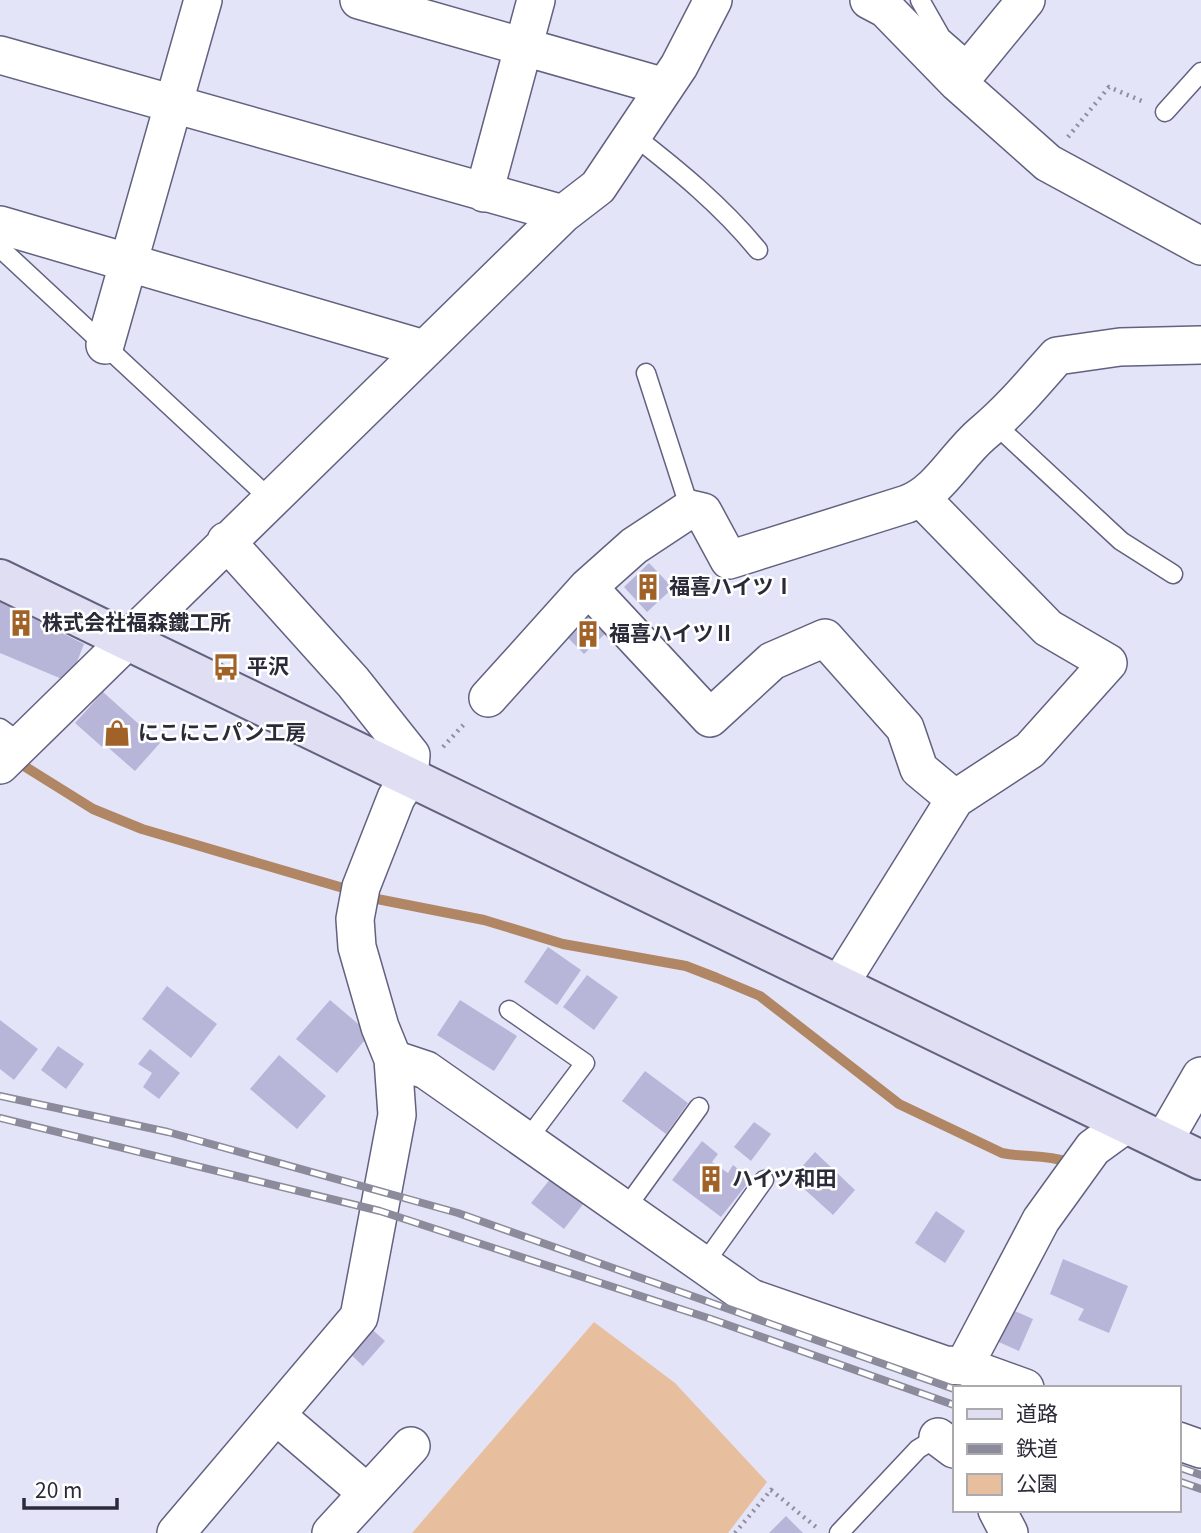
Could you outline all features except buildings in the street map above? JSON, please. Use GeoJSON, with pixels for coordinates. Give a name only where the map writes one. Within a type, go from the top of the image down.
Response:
{"type":"FeatureCollection","features":[{"type":"Feature","properties":{"kind":"street"},"geometry":{"type":"LineString","coordinates":[[105,345],[204,0]]}},
{"type":"Feature","properties":{"kind":"street"},"geometry":{"type":"LineString","coordinates":[[359,0],[665,87]]}},
{"type":"Feature","properties":{"kind":"street"},"geometry":{"type":"LineString","coordinates":[[484,193],[536,0]]}},
{"type":"Feature","properties":{"kind":"street"},"geometry":{"type":"LineString","coordinates":[[8,746],[110,660],[125,640],[562,214],[598,187],[665,87],[713,0]]}},
{"type":"Feature","properties":{"kind":"street"},"geometry":{"type":"LineString","coordinates":[[869,0],[886,9],[966,74],[1048,163],[1201,246]]}},
{"type":"Feature","properties":{"kind":"street"},"geometry":{"type":"LineString","coordinates":[[966,74],[1026,0]]}},
{"type":"Feature","properties":{"kind":"street"},"geometry":{"type":"LineString","coordinates":[[0,55],[562,214]]}},
{"type":"Feature","properties":{"kind":"street"},"geometry":{"type":"LineString","coordinates":[[0,225],[424,349]]}},
{"type":"Feature","properties":{"kind":"street"},"geometry":{"type":"LineString","coordinates":[[488,698],[588,587],[634,546],[690,509],[703,512],[729,559],[922,499],[982,434],[996,425],[1057,356],[1120,347],[1201,345]]}},
{"type":"Feature","properties":{"kind":"street"},"geometry":{"type":"LineString","coordinates":[[838,985],[955,799],[1030,750],[1108,663],[1048,628],[922,499]]}},
{"type":"Feature","properties":{"kind":"street"},"geometry":{"type":"LineString","coordinates":[[176,1533],[359,1317],[397,1115],[393,1059],[380,1027],[357,947],[355,919],[361,887],[396,798],[409,777],[411,755],[397,734],[226,541]]}},
{"type":"Feature","properties":{"kind":"street"},"geometry":{"type":"LineString","coordinates":[[0,579],[1201,1160]]}},
{"type":"Feature","properties":{"kind":"street"},"geometry":{"type":"LineString","coordinates":[[588,587],[710,718],[772,661],[825,638],[905,728],[919,769],[955,799]]}},
{"type":"Feature","properties":{"kind":"street"},"geometry":{"type":"LineString","coordinates":[[393,1059],[426,1070],[751,1298],[945,1364],[964,1366],[1019,1386]]}},
{"type":"Feature","properties":{"kind":"street"},"geometry":{"type":"LineString","coordinates":[[1163,1142],[1201,1076]]}},
{"type":"Feature","properties":{"kind":"street"},"geometry":{"type":"LineString","coordinates":[[964,1366],[1041,1220],[1093,1148],[1126,1124]]}},
{"type":"Feature","properties":{"kind":"street"},"geometry":{"type":"LineString","coordinates":[[277,1416],[367,1493]]}},
{"type":"Feature","properties":{"kind":"street"},"geometry":{"type":"LineString","coordinates":[[1180,1442],[1201,1449]]}},
{"type":"Feature","properties":{"kind":"street"},"geometry":{"type":"LineString","coordinates":[[331,1533],[411,1446]]}},
{"type":"Feature","properties":{"kind":"street"},"geometry":{"type":"LineString","coordinates":[[998,1512],[1009,1533]]}},
{"type":"Feature","properties":{"kind":"lane"},"geometry":{"type":"LineString","coordinates":[[920,0],[966,74]]}},
{"type":"Feature","properties":{"kind":"lane"},"geometry":{"type":"LineString","coordinates":[[1165,112],[1201,72]]}},
{"type":"Feature","properties":{"kind":"lane"},"geometry":{"type":"LineString","coordinates":[[633,135],[682,173],[734,221],[758,250]]}},
{"type":"Feature","properties":{"kind":"lane"},"geometry":{"type":"LineString","coordinates":[[0,248],[270,499]]}},
{"type":"Feature","properties":{"kind":"lane"},"geometry":{"type":"LineString","coordinates":[[646,373],[690,509]]}},
{"type":"Feature","properties":{"kind":"lane"},"geometry":{"type":"LineString","coordinates":[[996,425],[1121,541],[1173,574]]}},
{"type":"Feature","properties":{"kind":"lane"},"geometry":{"type":"LineString","coordinates":[[509,1010],[585,1063],[527,1140]]}},
{"type":"Feature","properties":{"kind":"lane"},"geometry":{"type":"LineString","coordinates":[[626,1208],[699,1107]]}},
{"type":"Feature","properties":{"kind":"lane"},"geometry":{"type":"LineString","coordinates":[[704,1264],[764,1180]]}},
{"type":"Feature","properties":{"kind":"lane"},"geometry":{"type":"LineString","coordinates":[[839,1533],[918,1450],[946,1443]]}},
{"type":"Feature","properties":{"kind":"path"},"geometry":{"type":"LineString","coordinates":[[1048,163],[1109,87],[1165,112]]}},
{"type":"Feature","properties":{"kind":"path"},"geometry":{"type":"LineString","coordinates":[[409,777],[430,761],[488,698]]}},
{"type":"Feature","properties":{"kind":"path"},"geometry":{"type":"LineString","coordinates":[[735,1533],[771,1490],[824,1533]]}},
{"type":"Feature","properties":{"kind":"green space"},"geometry":{"type":"Polygon","coordinates":[[[594,1322],[675,1383],[767,1482],[728,1533],[412,1533],[594,1322]]]}},
{"type":"Feature","properties":{"kind":"waterway"},"geometry":{"type":"LineString","coordinates":[[24,766],[93,809],[142,829],[350,890]]}},
{"type":"Feature","properties":{"kind":"waterway"},"geometry":{"type":"LineString","coordinates":[[372,898],[484,920],[563,944],[686,966],[760,996],[899,1104],[1002,1153],[1068,1162]]}},
{"type":"Feature","properties":{"kind":"railway"},"geometry":{"type":"LineString","coordinates":[[0,1096],[168,1132],[458,1213],[953,1389]]}},
{"type":"Feature","properties":{"kind":"railway"},"geometry":{"type":"LineString","coordinates":[[0,1118],[380,1211],[711,1319],[953,1405]]}},
{"type":"Feature","properties":{"kind":"railway"},"geometry":{"type":"LineString","coordinates":[[1180,1468],[1201,1475]]}},
{"type":"Feature","properties":{"kind":"railway"},"geometry":{"type":"LineString","coordinates":[[1180,1482],[1201,1489]]}},
{"type":"Feature","properties":{"kind":"place","name":"福喜ハイツⅠ"},"geometry":{"type":"Point","coordinates":[648,587]}},
{"type":"Feature","properties":{"kind":"place","name":"株式会社福森鐵工所"},"geometry":{"type":"Point","coordinates":[21,623]}},
{"type":"Feature","properties":{"kind":"place","name":"福喜ハイツⅡ"},"geometry":{"type":"Point","coordinates":[588,634]}},
{"type":"Feature","properties":{"kind":"place","name":"平沢"},"geometry":{"type":"Point","coordinates":[226,667]}},
{"type":"Feature","properties":{"kind":"place","name":"にこにこパン工房"},"geometry":{"type":"Point","coordinates":[117,733]}},
{"type":"Feature","properties":{"kind":"place","name":"ハイツ和田"},"geometry":{"type":"Point","coordinates":[711,1179]}}]}
